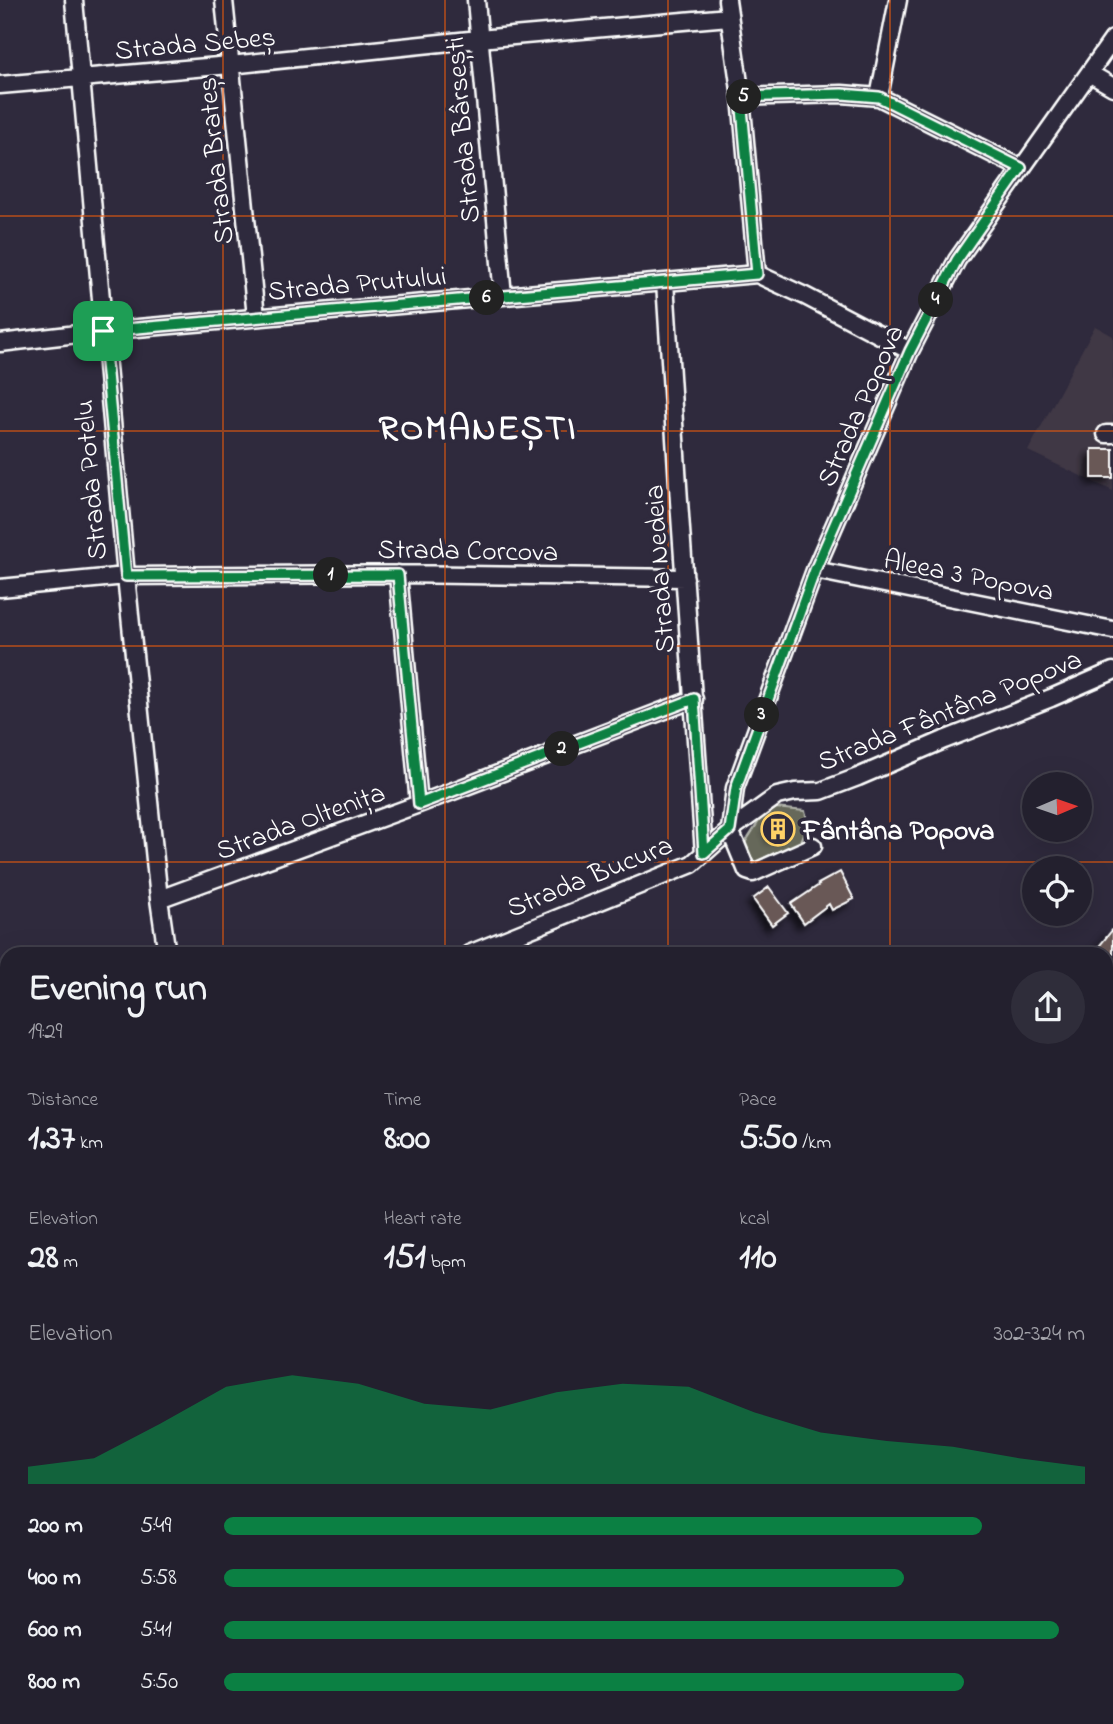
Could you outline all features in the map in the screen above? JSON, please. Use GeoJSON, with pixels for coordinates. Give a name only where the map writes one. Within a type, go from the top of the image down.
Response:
{"type":"FeatureCollection","features":[{"type":"Feature","properties":{"kind":"street","name":"Strada Potelu"},"geometry":{"type":"LineString","coordinates":[[74,0],[126,576],[166,947]]}},
{"type":"Feature","properties":{"kind":"street","name":"Strada Brateș"},"geometry":{"type":"LineString","coordinates":[[224,0],[257,317]]}},
{"type":"Feature","properties":{"kind":"street","name":"Strada Bârsești"},"geometry":{"type":"LineString","coordinates":[[475,0],[503,296]]}},
{"type":"Feature","properties":{"kind":"street"},"geometry":{"type":"LineString","coordinates":[[727,0],[741,97],[757,274]]}},
{"type":"Feature","properties":{"kind":"street"},"geometry":{"type":"LineString","coordinates":[[879,97],[898,0]]}},
{"type":"Feature","properties":{"kind":"street","name":"Strada Sebeș"},"geometry":{"type":"LineString","coordinates":[[0,85],[230,65],[479,38],[729,17]]}},
{"type":"Feature","properties":{"kind":"street","name":"Strada Popova"},"geometry":{"type":"LineString","coordinates":[[730,830],[736,788],[815,570],[910,351],[957,260],[1113,39]]}},
{"type":"Feature","properties":{"kind":"street"},"geometry":{"type":"LineString","coordinates":[[1089,73],[1113,87]]}},
{"type":"Feature","properties":{"kind":"street"},"geometry":{"type":"LineString","coordinates":[[741,97],[842,94],[879,97],[1021,168]]}},
{"type":"Feature","properties":{"kind":"street","name":"Strada Prutului"},"geometry":{"type":"LineString","coordinates":[[0,343],[103,331],[757,274],[806,296],[910,351]]}},
{"type":"Feature","properties":{"kind":"street","name":"Strada Nedeia"},"geometry":{"type":"LineString","coordinates":[[665,282],[704,853]]}},
{"type":"Feature","properties":{"kind":"street","name":"Aleea 3 Popova"},"geometry":{"type":"LineString","coordinates":[[815,570],[1113,630]]}},
{"type":"Feature","properties":{"kind":"street"},"geometry":{"type":"LineString","coordinates":[[398,575],[419,804]]}},
{"type":"Feature","properties":{"kind":"street","name":"Strada Corcova"},"geometry":{"type":"LineString","coordinates":[[0,588],[126,576],[685,578]]}},
{"type":"Feature","properties":{"kind":"street","name":"Strada Fântâna Popova"},"geometry":{"type":"LineString","coordinates":[[730,830],[777,796],[833,787],[1113,671]]}},
{"type":"Feature","properties":{"kind":"street","name":"Strada Oltenița"},"geometry":{"type":"LineString","coordinates":[[159,899],[694,699]]}},
{"type":"Feature","properties":{"kind":"street"},"geometry":{"type":"LineString","coordinates":[[730,830],[747,871],[753,873],[813,846]]}},
{"type":"Feature","properties":{"kind":"street","name":"Strada Bucura"},"geometry":{"type":"LineString","coordinates":[[485,947],[692,863],[730,830]]}},
{"type":"Feature","properties":{"kind":"shaded area"},"geometry":{"type":"Polygon","coordinates":[[[1095,326],[1113,336],[1113,491],[1028,451],[1095,326]]]}},
{"type":"Feature","properties":{"kind":"green space"},"geometry":{"type":"Polygon","coordinates":[[[775,808],[805,811],[808,825],[798,848],[752,866],[743,846],[763,815],[775,808]]]}},
{"type":"Feature","properties":{"kind":"building"},"geometry":{"type":"Polygon","coordinates":[[[1092,449],[1113,449],[1113,478],[1092,478],[1092,449]]]}},
{"type":"Feature","properties":{"kind":"building","name":"Fântâna Popova"},"geometry":{"type":"Polygon","coordinates":[[[783,820],[787,833],[774,837],[770,824],[783,820]]]}},
{"type":"Feature","properties":{"kind":"building"},"geometry":{"type":"Polygon","coordinates":[[[840,872],[854,899],[832,910],[829,904],[804,923],[791,904],[840,872]]]}},
{"type":"Feature","properties":{"kind":"building"},"geometry":{"type":"Polygon","coordinates":[[[769,887],[788,913],[772,925],[753,899],[769,887]]]}},
{"type":"Feature","properties":{"kind":"building"},"geometry":{"type":"Polygon","coordinates":[[[1113,929],[1113,947],[1099,947],[1113,929]]]}},
{"type":"Feature","properties":{"kind":"place","name":"Fântâna Popova"},"geometry":{"type":"Point","coordinates":[778,829]}},
{"type":"Feature","properties":{"kind":"district","name":"ROMANEȘTI"},"geometry":{"type":"Point","coordinates":[478,427]}},
{"type":"Feature","properties":{"kind":"route"},"geometry":{"type":"LineString","coordinates":[[842,94],[879,97],[1021,168],[957,260],[910,351],[815,570],[736,788],[730,830],[704,853],[694,699],[419,804],[398,575],[126,576],[103,331],[757,274],[741,97],[842,94]]}}]}
